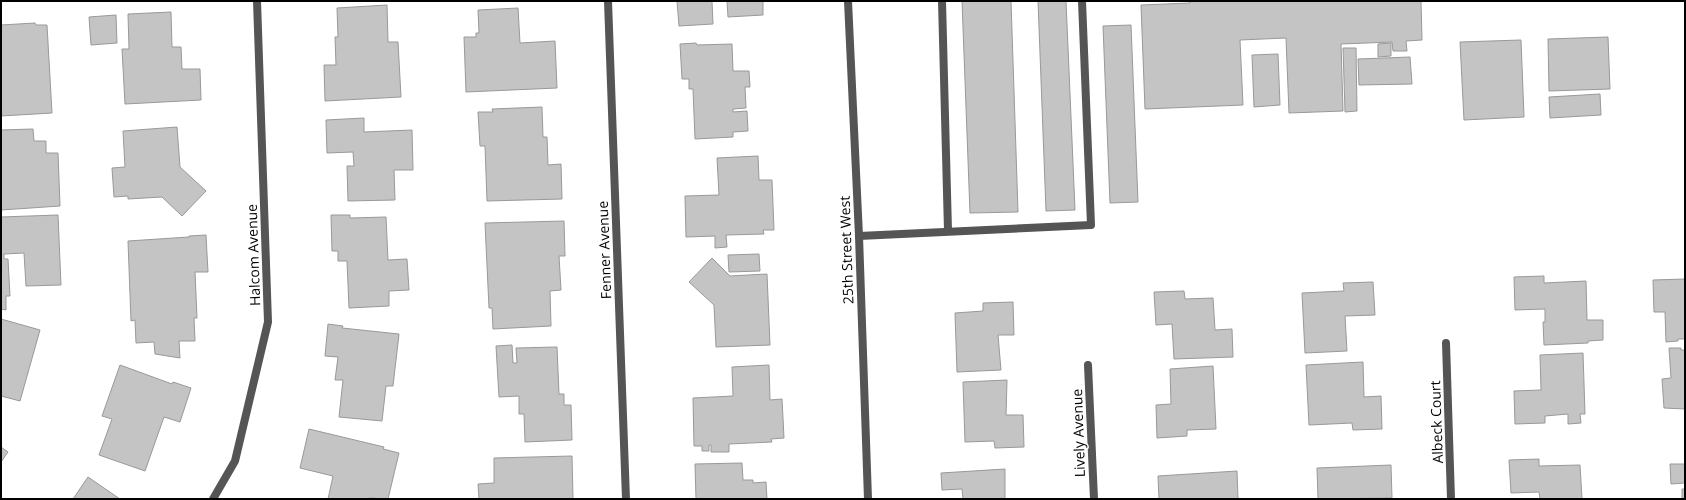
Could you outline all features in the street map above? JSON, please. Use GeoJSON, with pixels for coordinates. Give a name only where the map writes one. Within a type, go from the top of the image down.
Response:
{"type":"FeatureCollection","features":[{"type":"Feature","properties":{"kind":"street","name":"Halcom Avenue"},"geometry":{"type":"LineString","coordinates":[[214,499],[235,461],[268,322],[257,1]]}},
{"type":"Feature","properties":{"kind":"street","name":"Fenner Avenue"},"geometry":{"type":"LineString","coordinates":[[608,1],[626,499]]}},
{"type":"Feature","properties":{"kind":"street","name":"25th Street West"},"geometry":{"type":"LineString","coordinates":[[848,1],[859,236],[868,499]]}},
{"type":"Feature","properties":{"kind":"street"},"geometry":{"type":"LineString","coordinates":[[942,1],[948,231]]}},
{"type":"Feature","properties":{"kind":"street"},"geometry":{"type":"LineString","coordinates":[[859,236],[1091,225],[1082,1]]}},
{"type":"Feature","properties":{"kind":"street","name":"Albeck Court"},"geometry":{"type":"LineString","coordinates":[[1446,343],[1451,499]]}},
{"type":"Feature","properties":{"kind":"street","name":"Lively Avenue"},"geometry":{"type":"LineString","coordinates":[[1088,365],[1094,499]]}},
{"type":"Feature","properties":{"kind":"building"},"geometry":{"type":"Polygon","coordinates":[[[677,1],[712,1],[713,24],[679,26],[677,1]]]}},
{"type":"Feature","properties":{"kind":"building"},"geometry":{"type":"Polygon","coordinates":[[[727,1],[763,1],[763,15],[728,17],[727,1]]]}},
{"type":"Feature","properties":{"kind":"building"},"geometry":{"type":"Polygon","coordinates":[[[962,1],[1011,1],[1018,212],[970,213],[962,1]]]}},
{"type":"Feature","properties":{"kind":"building"},"geometry":{"type":"Polygon","coordinates":[[[1038,1],[1066,1],[1075,210],[1046,211],[1038,1]]]}},
{"type":"Feature","properties":{"kind":"building"},"geometry":{"type":"Polygon","coordinates":[[[1190,1],[1421,1],[1422,40],[1406,41],[1407,51],[1393,51],[1392,42],[1341,44],[1343,111],[1289,113],[1286,38],[1240,40],[1243,105],[1145,109],[1141,5],[1190,3],[1190,1]]]}},
{"type":"Feature","properties":{"kind":"building"},"geometry":{"type":"Polygon","coordinates":[[[387,5],[388,42],[398,42],[401,97],[325,101],[324,65],[336,65],[335,37],[338,37],[337,8],[387,5]]]}},
{"type":"Feature","properties":{"kind":"building"},"geometry":{"type":"Polygon","coordinates":[[[518,8],[520,43],[555,41],[557,88],[466,92],[464,37],[476,37],[476,33],[479,33],[478,10],[518,8]]]}},
{"type":"Feature","properties":{"kind":"building"},"geometry":{"type":"Polygon","coordinates":[[[171,12],[172,47],[181,47],[182,69],[200,69],[201,100],[125,104],[122,49],[129,49],[128,14],[171,12]]]}},
{"type":"Feature","properties":{"kind":"building"},"geometry":{"type":"Polygon","coordinates":[[[116,15],[117,43],[91,45],[89,17],[116,15]]]}},
{"type":"Feature","properties":{"kind":"building"},"geometry":{"type":"Polygon","coordinates":[[[35,23],[36,25],[47,25],[52,113],[1,116],[1,25],[35,23]]]}},
{"type":"Feature","properties":{"kind":"building"},"geometry":{"type":"Polygon","coordinates":[[[1131,25],[1138,202],[1110,203],[1103,26],[1131,25]]]}},
{"type":"Feature","properties":{"kind":"building"},"geometry":{"type":"Polygon","coordinates":[[[1608,37],[1610,89],[1549,91],[1548,39],[1608,37]]]}},
{"type":"Feature","properties":{"kind":"building"},"geometry":{"type":"Polygon","coordinates":[[[1521,40],[1524,117],[1464,120],[1460,42],[1521,40]]]}},
{"type":"Feature","properties":{"kind":"building"},"geometry":{"type":"Polygon","coordinates":[[[696,43],[697,45],[732,44],[733,71],[749,71],[750,87],[745,87],[746,108],[733,109],[733,112],[747,111],[748,131],[733,132],[733,137],[695,139],[693,89],[689,89],[689,79],[682,79],[680,44],[696,43]]]}},
{"type":"Feature","properties":{"kind":"building"},"geometry":{"type":"Polygon","coordinates":[[[1391,43],[1391,56],[1378,57],[1378,44],[1391,43]]]}},
{"type":"Feature","properties":{"kind":"building"},"geometry":{"type":"Polygon","coordinates":[[[1343,48],[1356,48],[1357,111],[1345,112],[1343,48]]]}},
{"type":"Feature","properties":{"kind":"building"},"geometry":{"type":"Polygon","coordinates":[[[1278,54],[1280,105],[1254,107],[1252,55],[1278,54]]]}},
{"type":"Feature","properties":{"kind":"building"},"geometry":{"type":"Polygon","coordinates":[[[1410,57],[1412,84],[1359,85],[1358,59],[1410,57]]]}},
{"type":"Feature","properties":{"kind":"building"},"geometry":{"type":"Polygon","coordinates":[[[1600,94],[1601,115],[1550,118],[1549,97],[1600,94]]]}},
{"type":"Feature","properties":{"kind":"building"},"geometry":{"type":"Polygon","coordinates":[[[542,107],[543,137],[547,137],[548,165],[561,164],[562,199],[487,201],[485,146],[480,146],[478,112],[493,112],[492,109],[542,107]]]}},
{"type":"Feature","properties":{"kind":"building"},"geometry":{"type":"Polygon","coordinates":[[[364,118],[364,132],[412,130],[413,170],[394,170],[395,200],[348,201],[347,166],[354,166],[353,152],[327,153],[326,120],[364,118]]]}},
{"type":"Feature","properties":{"kind":"building"},"geometry":{"type":"Polygon","coordinates":[[[177,127],[180,167],[206,191],[182,216],[162,197],[128,199],[128,196],[114,197],[112,168],[125,167],[123,131],[177,127]]]}},
{"type":"Feature","properties":{"kind":"building"},"geometry":{"type":"Polygon","coordinates":[[[33,129],[34,141],[46,141],[46,153],[58,153],[60,206],[1,210],[1,130],[33,129]]]}},
{"type":"Feature","properties":{"kind":"building"},"geometry":{"type":"Polygon","coordinates":[[[758,156],[759,180],[772,180],[774,230],[763,230],[764,234],[726,235],[727,247],[715,248],[715,236],[686,237],[685,196],[719,195],[717,158],[758,156]]]}},
{"type":"Feature","properties":{"kind":"building"},"geometry":{"type":"Polygon","coordinates":[[[58,215],[61,285],[26,286],[24,253],[4,254],[4,259],[8,259],[10,296],[6,296],[6,310],[1,309],[1,217],[58,215]]]}},
{"type":"Feature","properties":{"kind":"building"},"geometry":{"type":"Polygon","coordinates":[[[331,215],[350,215],[350,218],[386,217],[388,260],[407,259],[409,290],[389,291],[389,306],[349,308],[347,261],[338,261],[338,251],[332,251],[331,215]]]}},
{"type":"Feature","properties":{"kind":"building"},"geometry":{"type":"Polygon","coordinates":[[[564,221],[565,256],[559,256],[561,290],[550,291],[551,326],[493,329],[492,308],[489,308],[485,223],[564,221]]]}},
{"type":"Feature","properties":{"kind":"building"},"geometry":{"type":"Polygon","coordinates":[[[206,235],[208,272],[195,272],[197,318],[194,318],[195,341],[179,341],[180,358],[155,354],[154,342],[136,343],[135,320],[131,321],[128,241],[206,235]]]}},
{"type":"Feature","properties":{"kind":"building"},"geometry":{"type":"Polygon","coordinates":[[[759,254],[760,271],[729,272],[728,255],[759,254]]]}},
{"type":"Feature","properties":{"kind":"building"},"geometry":{"type":"Polygon","coordinates":[[[712,258],[730,276],[767,274],[770,345],[716,347],[714,305],[689,282],[712,258]]]}},
{"type":"Feature","properties":{"kind":"building"},"geometry":{"type":"Polygon","coordinates":[[[1544,276],[1544,283],[1586,281],[1587,320],[1603,320],[1603,340],[1588,341],[1588,343],[1544,345],[1543,322],[1545,322],[1545,309],[1515,310],[1514,277],[1544,276]]]}},
{"type":"Feature","properties":{"kind":"building"},"geometry":{"type":"Polygon","coordinates":[[[1685,279],[1685,339],[1666,342],[1665,312],[1654,312],[1653,280],[1685,279]]]}},
{"type":"Feature","properties":{"kind":"building"},"geometry":{"type":"Polygon","coordinates":[[[1373,282],[1375,315],[1345,316],[1347,351],[1305,353],[1302,293],[1344,291],[1343,283],[1373,282]]]}},
{"type":"Feature","properties":{"kind":"building"},"geometry":{"type":"Polygon","coordinates":[[[1184,291],[1185,299],[1213,298],[1215,330],[1232,329],[1233,357],[1174,359],[1172,324],[1156,325],[1154,292],[1184,291]]]}},
{"type":"Feature","properties":{"kind":"building"},"geometry":{"type":"Polygon","coordinates":[[[1013,302],[1014,335],[998,335],[1001,370],[957,372],[955,313],[983,311],[983,303],[1013,302]]]}},
{"type":"Feature","properties":{"kind":"building"},"geometry":{"type":"Polygon","coordinates":[[[1,319],[40,330],[20,401],[1,396],[1,319]]]}},
{"type":"Feature","properties":{"kind":"building"},"geometry":{"type":"Polygon","coordinates":[[[328,324],[343,326],[342,328],[399,334],[393,386],[386,386],[382,421],[339,417],[343,380],[335,380],[338,357],[325,356],[328,324]]]}},
{"type":"Feature","properties":{"kind":"building"},"geometry":{"type":"Polygon","coordinates":[[[512,345],[513,363],[517,363],[516,348],[557,347],[559,394],[564,394],[564,405],[571,405],[572,440],[525,442],[524,414],[519,414],[519,396],[499,397],[496,346],[512,345]]]}},
{"type":"Feature","properties":{"kind":"building"},"geometry":{"type":"Polygon","coordinates":[[[1669,348],[1681,348],[1681,350],[1685,350],[1685,409],[1664,408],[1662,379],[1671,378],[1669,348]]]}},
{"type":"Feature","properties":{"kind":"building"},"geometry":{"type":"Polygon","coordinates":[[[1583,353],[1585,414],[1580,414],[1581,423],[1568,424],[1568,414],[1545,416],[1545,423],[1515,424],[1514,391],[1541,390],[1540,355],[1583,353]]]}},
{"type":"Feature","properties":{"kind":"building"},"geometry":{"type":"Polygon","coordinates":[[[1363,362],[1364,397],[1381,396],[1382,429],[1353,430],[1352,423],[1309,425],[1306,365],[1363,362]]]}},
{"type":"Feature","properties":{"kind":"building"},"geometry":{"type":"Polygon","coordinates":[[[120,365],[172,384],[173,382],[191,388],[180,422],[164,417],[145,471],[99,455],[112,419],[102,416],[120,365]]]}},
{"type":"Feature","properties":{"kind":"building"},"geometry":{"type":"Polygon","coordinates":[[[769,365],[770,400],[782,399],[784,438],[771,439],[772,442],[729,444],[729,452],[711,452],[711,445],[709,445],[709,451],[702,451],[702,446],[694,446],[693,398],[733,396],[732,367],[769,365]]]}},
{"type":"Feature","properties":{"kind":"building"},"geometry":{"type":"Polygon","coordinates":[[[1213,366],[1216,429],[1187,430],[1187,436],[1157,438],[1156,405],[1171,404],[1170,369],[1213,366]]]}},
{"type":"Feature","properties":{"kind":"building"},"geometry":{"type":"Polygon","coordinates":[[[1007,380],[1006,415],[1023,415],[1024,447],[995,448],[994,441],[965,442],[963,382],[1007,380]]]}},
{"type":"Feature","properties":{"kind":"building"},"geometry":{"type":"Polygon","coordinates":[[[309,429],[384,447],[383,449],[399,453],[388,499],[328,499],[333,476],[300,468],[309,429]]]}},
{"type":"Feature","properties":{"kind":"building"},"geometry":{"type":"Polygon","coordinates":[[[1,447],[8,452],[1,462],[1,447]]]}},
{"type":"Feature","properties":{"kind":"building"},"geometry":{"type":"Polygon","coordinates":[[[572,456],[573,499],[479,499],[478,484],[494,483],[494,458],[572,456]]]}},
{"type":"Feature","properties":{"kind":"building"},"geometry":{"type":"Polygon","coordinates":[[[1539,459],[1539,466],[1580,465],[1582,499],[1540,499],[1539,492],[1511,493],[1509,460],[1539,459]]]}},
{"type":"Feature","properties":{"kind":"building"},"geometry":{"type":"Polygon","coordinates":[[[742,463],[743,480],[753,480],[753,483],[766,482],[767,499],[696,499],[695,464],[742,463]]]}},
{"type":"Feature","properties":{"kind":"building"},"geometry":{"type":"Polygon","coordinates":[[[1670,464],[1685,464],[1685,483],[1671,484],[1670,464]]]}},
{"type":"Feature","properties":{"kind":"building"},"geometry":{"type":"Polygon","coordinates":[[[1391,465],[1392,498],[1318,499],[1317,468],[1391,465]]]}},
{"type":"Feature","properties":{"kind":"building"},"geometry":{"type":"Polygon","coordinates":[[[1005,469],[1005,499],[963,499],[962,489],[942,490],[941,473],[1005,469]]]}},
{"type":"Feature","properties":{"kind":"building"},"geometry":{"type":"Polygon","coordinates":[[[1237,471],[1238,499],[1159,499],[1158,476],[1237,471]]]}},
{"type":"Feature","properties":{"kind":"building"},"geometry":{"type":"Polygon","coordinates":[[[88,477],[120,499],[73,499],[88,477]]]}},
{"type":"Feature","properties":{"kind":"building"},"geometry":{"type":"Polygon","coordinates":[[[1682,489],[1685,489],[1685,499],[1682,499],[1682,489]]]}}]}
